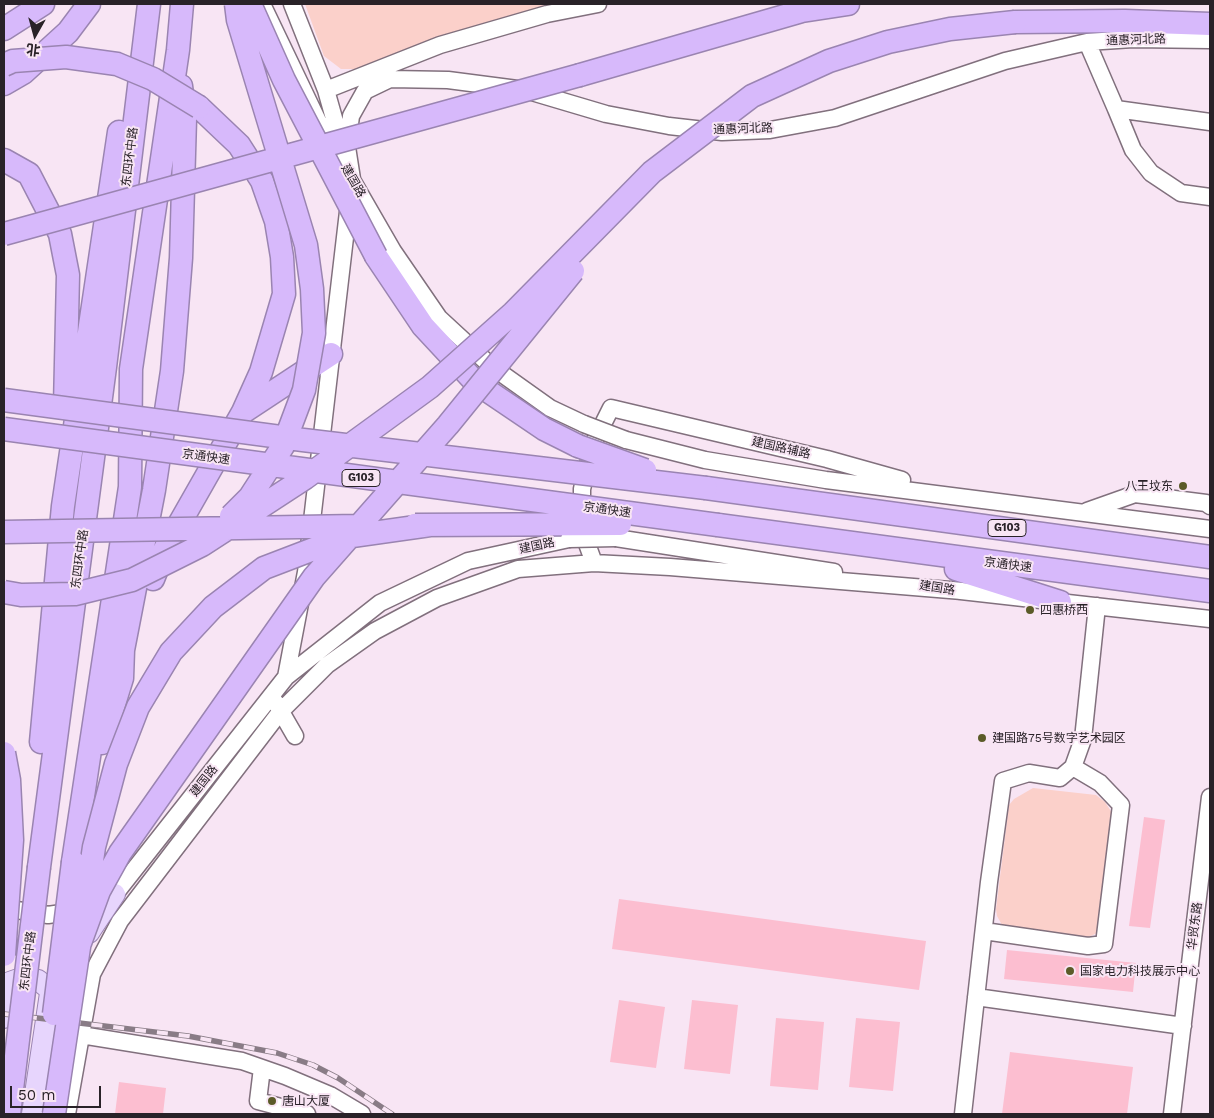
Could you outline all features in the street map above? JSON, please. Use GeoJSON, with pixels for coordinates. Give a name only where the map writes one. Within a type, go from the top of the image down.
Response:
{"type":"FeatureCollection","features":[{"type":"Feature","properties":{"kind":"highway"},"geometry":{"type":"LineString","coordinates":[[4,29],[43,4]]}},
{"type":"Feature","properties":{"kind":"highway"},"geometry":{"type":"LineString","coordinates":[[4,84],[23,73],[68,32],[90,4]]}},
{"type":"Feature","properties":{"kind":"highway"},"geometry":{"type":"LineString","coordinates":[[42,1114],[73,862],[130,487],[131,369],[178,50],[182,4]]}},
{"type":"Feature","properties":{"kind":"highway"},"geometry":{"type":"LineString","coordinates":[[202,545],[250,497],[283,446],[304,390],[314,333],[312,289],[306,245],[238,20],[236,4]]}},
{"type":"Feature","properties":{"kind":"highway"},"geometry":{"type":"LineString","coordinates":[[250,4],[284,80],[376,256],[423,326],[476,383],[544,429],[578,446],[620,463],[706,488]]}},
{"type":"Feature","properties":{"kind":"highway"},"geometry":{"type":"LineString","coordinates":[[4,234],[580,75],[802,11],[848,4]]}},
{"type":"Feature","properties":{"kind":"highway"},"geometry":{"type":"LineString","coordinates":[[62,506],[124,101],[148,12]]}},
{"type":"Feature","properties":{"kind":"highway","name":"东四环中路"},"geometry":{"type":"LineString","coordinates":[[9,1114],[39,867],[105,367],[148,12]]}},
{"type":"Feature","properties":{"kind":"highway","name":"通惠河北路"},"geometry":{"type":"LineString","coordinates":[[652,172],[752,96],[829,61],[888,42],[950,29],[1015,22],[1210,24]]}},
{"type":"Feature","properties":{"kind":"highway"},"geometry":{"type":"LineString","coordinates":[[79,820],[122,678],[123,650],[154,490],[172,371],[181,258],[184,119],[178,50]]}},
{"type":"Feature","properties":{"kind":"highway"},"geometry":{"type":"LineString","coordinates":[[4,65],[13,62],[66,57],[116,64],[153,79],[199,107],[239,145],[262,181],[276,221],[282,257],[284,294],[261,372],[243,412],[165,549],[123,650]]}},
{"type":"Feature","properties":{"kind":"highway"},"geometry":{"type":"LineString","coordinates":[[4,160],[29,174],[60,234],[68,275],[62,506],[33,834],[39,867]]}},
{"type":"Feature","properties":{"kind":"highway"},"geometry":{"type":"LineString","coordinates":[[4,592],[21,595],[75,594],[132,580],[202,545],[305,478],[430,386],[513,313],[652,172]]}},
{"type":"Feature","properties":{"kind":"highway"},"geometry":{"type":"LineString","coordinates":[[80,943],[100,891],[120,853],[314,577],[448,425],[652,172]]}},
{"type":"Feature","properties":{"kind":"highway"},"geometry":{"type":"LineString","coordinates":[[243,412],[331,354]]}},
{"type":"Feature","properties":{"kind":"highway","name":"G103"},"geometry":{"type":"LineString","coordinates":[[4,400],[313,441],[706,488],[1210,557]]}},
{"type":"Feature","properties":{"kind":"highway","name":"京通快速"},"geometry":{"type":"LineString","coordinates":[[4,429],[1210,591]]}},
{"type":"Feature","properties":{"kind":"highway"},"geometry":{"type":"LineString","coordinates":[[54,1114],[94,847],[116,764],[138,707],[171,652],[213,607],[264,568],[345,537],[430,525]]}},
{"type":"Feature","properties":{"kind":"highway"},"geometry":{"type":"LineString","coordinates":[[4,532],[430,525],[718,525]]}},
{"type":"Feature","properties":{"kind":"highway"},"geometry":{"type":"LineString","coordinates":[[1138,546],[1210,548]]}},
{"type":"Feature","properties":{"kind":"highway"},"geometry":{"type":"LineString","coordinates":[[903,551],[1060,602]]}},
{"type":"Feature","properties":{"kind":"highway"},"geometry":{"type":"LineString","coordinates":[[1119,580],[1210,600]]}},
{"type":"Feature","properties":{"kind":"highway"},"geometry":{"type":"LineString","coordinates":[[4,753],[9,780],[12,840],[4,955]]}},
{"type":"Feature","properties":{"kind":"main road","name":"东四环中路"},"geometry":{"type":"LineString","coordinates":[[32,1114],[50,990],[115,894]]}},
{"type":"Feature","properties":{"kind":"main road"},"geometry":{"type":"LineString","coordinates":[[4,984],[21,978],[38,980],[50,990]]}},
{"type":"Feature","properties":{"kind":"main road","name":"东四环中路"},"geometry":{"type":"LineString","coordinates":[[4,984],[4,1018]]}},
{"type":"Feature","properties":{"kind":"street","name":"建国路"},"geometry":{"type":"LineString","coordinates":[[262,4],[318,121],[393,251],[439,318],[491,366],[550,408],[584,424],[626,440],[704,460],[826,480],[949,494],[1210,529]]}},
{"type":"Feature","properties":{"kind":"street"},"geometry":{"type":"LineString","coordinates":[[286,677],[306,572],[352,180],[326,90],[292,4]]}},
{"type":"Feature","properties":{"kind":"street"},"geometry":{"type":"LineString","coordinates":[[326,90],[440,45],[547,14],[598,4]]}},
{"type":"Feature","properties":{"kind":"street","name":"通惠河北路"},"geometry":{"type":"LineString","coordinates":[[352,180],[347,147],[351,116],[365,91],[390,79],[448,80],[525,90],[606,114],[669,126],[722,132],[770,130],[835,118],[1005,61],[1087,42],[1133,39],[1210,40]]}},
{"type":"Feature","properties":{"kind":"street"},"geometry":{"type":"LineString","coordinates":[[1087,42],[1133,150],[1151,173],[1181,193],[1210,197]]}},
{"type":"Feature","properties":{"kind":"street"},"geometry":{"type":"LineString","coordinates":[[1116,109],[1210,122]]}},
{"type":"Feature","properties":{"kind":"street","name":"建国路辅路"},"geometry":{"type":"LineString","coordinates":[[594,563],[582,530],[582,489],[593,444],[611,408],[827,459],[949,494]]}},
{"type":"Feature","properties":{"kind":"street"},"geometry":{"type":"LineString","coordinates":[[1085,512],[1135,494],[1206,503],[1210,506]]}},
{"type":"Feature","properties":{"kind":"street","name":"建国路"},"geometry":{"type":"LineString","coordinates":[[4,908],[48,915],[77,911],[115,894],[286,677],[380,603],[468,561],[568,539],[616,538],[962,591],[1210,619]]}},
{"type":"Feature","properties":{"kind":"street"},"geometry":{"type":"LineString","coordinates":[[67,1114],[92,974],[120,920],[280,712],[335,659],[375,631],[437,598],[518,569],[594,563],[962,591]]}},
{"type":"Feature","properties":{"kind":"street"},"geometry":{"type":"LineString","coordinates":[[963,1114],[1003,781],[1029,773],[1060,778],[1074,767],[1083,739],[1097,606]]}},
{"type":"Feature","properties":{"kind":"street"},"geometry":{"type":"LineString","coordinates":[[272,695],[295,736]]}},
{"type":"Feature","properties":{"kind":"street"},"geometry":{"type":"LineString","coordinates":[[984,931],[1088,946],[1104,944],[1121,805],[1100,783],[1074,767]]}},
{"type":"Feature","properties":{"kind":"street","name":"华贸东路"},"geometry":{"type":"LineString","coordinates":[[1172,1114],[1206,873],[1210,797]]}},
{"type":"Feature","properties":{"kind":"street"},"geometry":{"type":"LineString","coordinates":[[976,997],[1183,1026]]}},
{"type":"Feature","properties":{"kind":"street"},"geometry":{"type":"LineString","coordinates":[[81,1035],[242,1061],[330,1095],[358,1113]]}},
{"type":"Feature","properties":{"kind":"street"},"geometry":{"type":"LineString","coordinates":[[262,1068],[258,1101],[307,1114]]}},
{"type":"Feature","properties":{"kind":"shaded area"},"geometry":{"type":"Polygon","coordinates":[[[305,4],[560,4],[366,69],[341,69],[324,56],[305,4]]]}},
{"type":"Feature","properties":{"kind":"shaded area"},"geometry":{"type":"Polygon","coordinates":[[[1033,788],[1096,795],[1105,802],[1116,819],[1099,932],[1091,936],[1084,937],[1010,928],[1002,925],[997,916],[996,909],[1009,805],[1014,799],[1033,788]]]}},
{"type":"Feature","properties":{"kind":"building"},"geometry":{"type":"Polygon","coordinates":[[[1144,817],[1165,820],[1150,928],[1129,926],[1144,817]]]}},
{"type":"Feature","properties":{"kind":"building"},"geometry":{"type":"Polygon","coordinates":[[[619,899],[926,941],[919,990],[612,949],[619,899]]]}},
{"type":"Feature","properties":{"kind":"building","name":"国家电力科技展示中心"},"geometry":{"type":"Polygon","coordinates":[[[1007,950],[1136,963],[1133,992],[1004,979],[1007,950]]]}},
{"type":"Feature","properties":{"kind":"building"},"geometry":{"type":"Polygon","coordinates":[[[619,1000],[665,1007],[656,1068],[610,1062],[619,1000]]]}},
{"type":"Feature","properties":{"kind":"building"},"geometry":{"type":"Polygon","coordinates":[[[692,1000],[738,1005],[730,1074],[684,1069],[692,1000]]]}},
{"type":"Feature","properties":{"kind":"building"},"geometry":{"type":"Polygon","coordinates":[[[776,1018],[824,1022],[818,1090],[770,1086],[776,1018]]]}},
{"type":"Feature","properties":{"kind":"building"},"geometry":{"type":"Polygon","coordinates":[[[856,1018],[900,1022],[893,1091],[849,1087],[856,1018]]]}},
{"type":"Feature","properties":{"kind":"building"},"geometry":{"type":"Polygon","coordinates":[[[1010,1052],[1133,1067],[1127,1114],[1002,1114],[1010,1052]]]}},
{"type":"Feature","properties":{"kind":"building"},"geometry":{"type":"Polygon","coordinates":[[[119,1082],[166,1088],[163,1114],[115,1114],[119,1082]]]}},
{"type":"Feature","properties":{"kind":"railway"},"geometry":{"type":"LineString","coordinates":[[4,1014],[188,1036],[277,1053],[313,1065],[338,1078],[392,1114]]}},
{"type":"Feature","properties":{"kind":"place","name":"八王坟东"},"geometry":{"type":"Point","coordinates":[1183,486]}},
{"type":"Feature","properties":{"kind":"place","name":"四惠桥西"},"geometry":{"type":"Point","coordinates":[1030,610]}},
{"type":"Feature","properties":{"kind":"place","name":"建国路75号数字艺术园区"},"geometry":{"type":"Point","coordinates":[982,738]}},
{"type":"Feature","properties":{"kind":"place","name":"国家电力科技展示中心"},"geometry":{"type":"Point","coordinates":[1070,971]}},
{"type":"Feature","properties":{"kind":"place","name":"唐山大厦"},"geometry":{"type":"Point","coordinates":[272,1101]}}]}
